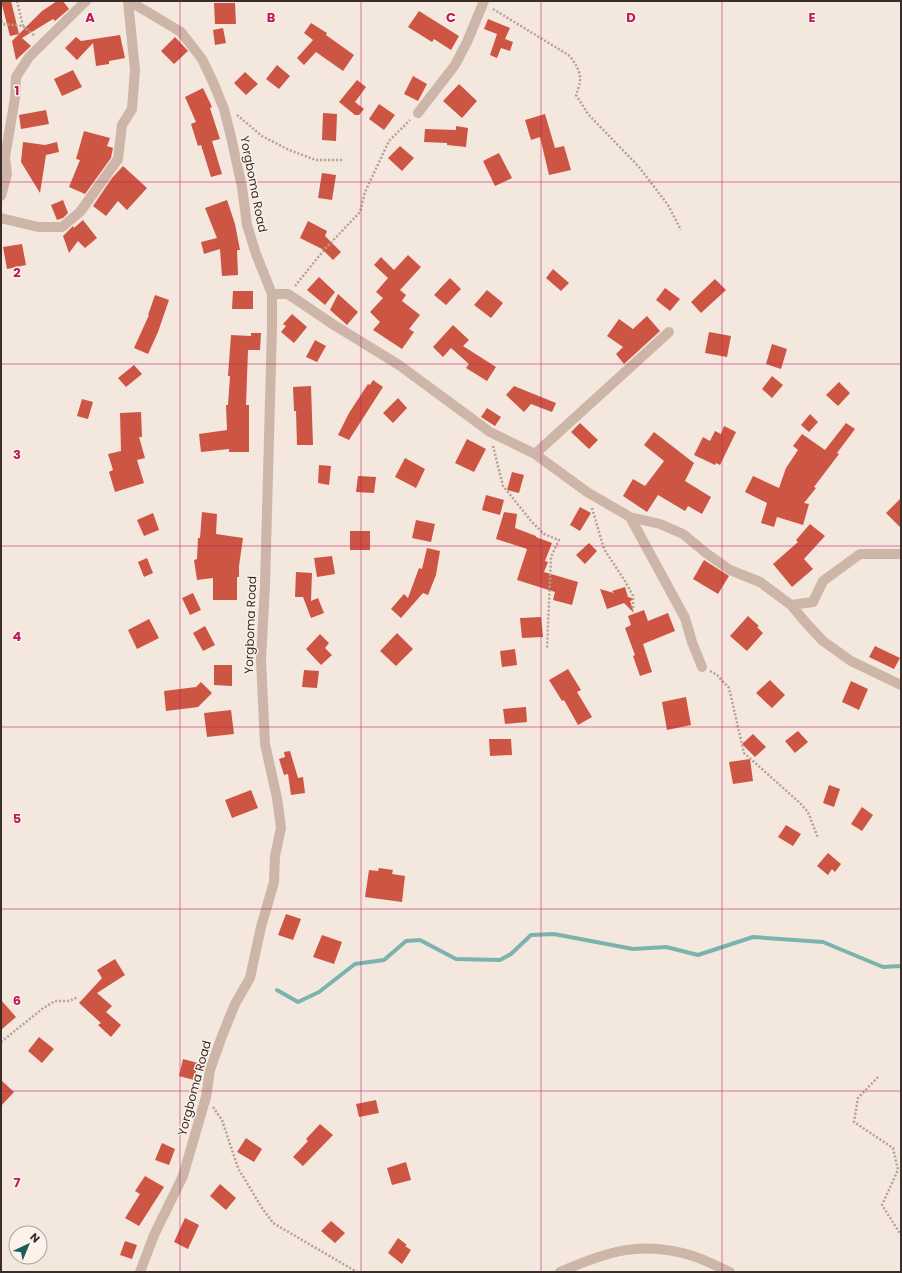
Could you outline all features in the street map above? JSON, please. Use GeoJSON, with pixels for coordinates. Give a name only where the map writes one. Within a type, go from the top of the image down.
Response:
{"type":"FeatureCollection","features":[{"type":"Feature","properties":{"kind":"street"},"geometry":{"type":"LineString","coordinates":[[1,196],[5,157],[15,98],[16,76],[29,57],[86,1]]}},
{"type":"Feature","properties":{"kind":"street"},"geometry":{"type":"LineString","coordinates":[[1,218],[38,227],[62,227],[80,212],[118,159],[122,125],[132,109],[135,70],[128,1]]}},
{"type":"Feature","properties":{"kind":"street","name":"Yorgboma Road"},"geometry":{"type":"LineString","coordinates":[[128,1],[181,32],[202,59],[224,109],[242,187],[247,225],[256,254],[272,294],[265,585],[261,660],[265,744],[277,798],[281,828],[275,856],[274,882],[261,927],[250,978],[235,1004],[210,1070],[206,1097],[183,1176],[154,1235],[140,1272]]}},
{"type":"Feature","properties":{"kind":"street"},"geometry":{"type":"LineString","coordinates":[[418,113],[455,65],[467,42],[484,2]]}},
{"type":"Feature","properties":{"kind":"street"},"geometry":{"type":"LineString","coordinates":[[272,294],[288,294],[334,325],[399,365],[490,432],[535,454],[588,492],[630,517],[660,524],[683,534],[730,570],[760,582],[791,605],[823,640],[852,661],[901,685]]}},
{"type":"Feature","properties":{"kind":"street"},"geometry":{"type":"LineString","coordinates":[[535,454],[669,332]]}},
{"type":"Feature","properties":{"kind":"street"},"geometry":{"type":"LineString","coordinates":[[630,517],[685,618],[692,642],[702,667]]}},
{"type":"Feature","properties":{"kind":"street"},"geometry":{"type":"LineString","coordinates":[[791,605],[813,602],[823,581],[860,554],[901,554]]}},
{"type":"Feature","properties":{"kind":"street"},"geometry":{"type":"LineString","coordinates":[[560,1272],[599,1256],[624,1250],[649,1248],[663,1249],[693,1256],[730,1272]]}},
{"type":"Feature","properties":{"kind":"path"},"geometry":{"type":"LineString","coordinates":[[17,1],[23,26]]}},
{"type":"Feature","properties":{"kind":"path"},"geometry":{"type":"LineString","coordinates":[[484,2],[570,56],[578,68],[581,82],[576,95],[588,114],[639,167],[668,205],[681,230]]}},
{"type":"Feature","properties":{"kind":"path"},"geometry":{"type":"LineString","coordinates":[[1,21],[3,24],[23,26],[44,42]]}},
{"type":"Feature","properties":{"kind":"path"},"geometry":{"type":"LineString","coordinates":[[224,109],[236,114],[262,136],[289,150],[316,160],[342,160]]}},
{"type":"Feature","properties":{"kind":"path"},"geometry":{"type":"LineString","coordinates":[[288,294],[324,250],[360,212],[365,192],[389,141],[418,113]]}},
{"type":"Feature","properties":{"kind":"path"},"geometry":{"type":"LineString","coordinates":[[490,432],[503,486],[532,522],[544,534],[559,540],[551,557],[548,649]]}},
{"type":"Feature","properties":{"kind":"path"},"geometry":{"type":"LineString","coordinates":[[588,492],[604,549],[633,596],[633,610]]}},
{"type":"Feature","properties":{"kind":"path"},"geometry":{"type":"LineString","coordinates":[[702,667],[717,675],[728,688],[744,753],[808,812],[818,838]]}},
{"type":"Feature","properties":{"kind":"path"},"geometry":{"type":"LineString","coordinates":[[1,1042],[54,1001],[70,1001],[78,997]]}},
{"type":"Feature","properties":{"kind":"path"},"geometry":{"type":"LineString","coordinates":[[878,1077],[858,1098],[854,1122],[893,1148],[898,1170],[882,1205],[901,1235]]}},
{"type":"Feature","properties":{"kind":"path"},"geometry":{"type":"LineString","coordinates":[[206,1097],[222,1120],[238,1168],[262,1208],[273,1223],[357,1272]]}},
{"type":"Feature","properties":{"kind":"building"},"geometry":{"type":"Polygon","coordinates":[[[1,1],[11,1],[19,34],[10,36],[1,1]]]}},
{"type":"Feature","properties":{"kind":"building"},"geometry":{"type":"Polygon","coordinates":[[[57,1],[63,1],[69,9],[55,21],[53,19],[22,38],[31,46],[16,60],[12,41],[42,11],[57,1]]]}},
{"type":"Feature","properties":{"kind":"building"},"geometry":{"type":"Polygon","coordinates":[[[214,3],[235,3],[236,24],[215,24],[214,3]]]}},
{"type":"Feature","properties":{"kind":"building"},"geometry":{"type":"Polygon","coordinates":[[[419,11],[459,36],[451,50],[434,39],[432,42],[408,27],[419,11]]]}},
{"type":"Feature","properties":{"kind":"building"},"geometry":{"type":"Polygon","coordinates":[[[488,19],[510,28],[505,39],[513,42],[510,51],[501,48],[497,58],[490,55],[497,34],[484,29],[488,19]]]}},
{"type":"Feature","properties":{"kind":"building"},"geometry":{"type":"Polygon","coordinates":[[[311,23],[327,33],[326,35],[354,55],[343,71],[316,52],[304,65],[297,58],[313,40],[304,33],[311,23]]]}},
{"type":"Feature","properties":{"kind":"building"},"geometry":{"type":"Polygon","coordinates":[[[223,28],[226,43],[215,45],[213,30],[223,28]]]}},
{"type":"Feature","properties":{"kind":"building"},"geometry":{"type":"Polygon","coordinates":[[[120,35],[125,58],[109,61],[109,64],[96,66],[93,43],[77,60],[65,48],[76,37],[81,41],[120,35]]]}},
{"type":"Feature","properties":{"kind":"building"},"geometry":{"type":"Polygon","coordinates":[[[175,37],[188,51],[174,64],[161,51],[175,37]]]}},
{"type":"Feature","properties":{"kind":"building"},"geometry":{"type":"Polygon","coordinates":[[[277,65],[290,76],[279,89],[266,79],[277,65]]]}},
{"type":"Feature","properties":{"kind":"building"},"geometry":{"type":"Polygon","coordinates":[[[73,70],[82,87],[62,96],[54,79],[73,70]]]}},
{"type":"Feature","properties":{"kind":"building"},"geometry":{"type":"Polygon","coordinates":[[[245,72],[258,84],[246,95],[234,83],[245,72]]]}},
{"type":"Feature","properties":{"kind":"building"},"geometry":{"type":"Polygon","coordinates":[[[413,76],[427,84],[418,101],[404,94],[413,76]]]}},
{"type":"Feature","properties":{"kind":"building"},"geometry":{"type":"Polygon","coordinates":[[[357,80],[366,87],[355,102],[364,109],[359,115],[355,115],[339,102],[357,80]]]}},
{"type":"Feature","properties":{"kind":"building"},"geometry":{"type":"Polygon","coordinates":[[[459,84],[477,101],[462,118],[443,101],[459,84]]]}},
{"type":"Feature","properties":{"kind":"building"},"geometry":{"type":"Polygon","coordinates":[[[203,88],[212,107],[210,108],[220,139],[212,141],[222,174],[211,177],[201,145],[198,146],[191,124],[196,122],[185,97],[203,88]]]}},
{"type":"Feature","properties":{"kind":"building"},"geometry":{"type":"Polygon","coordinates":[[[379,104],[395,115],[384,130],[369,119],[379,104]]]}},
{"type":"Feature","properties":{"kind":"building"},"geometry":{"type":"Polygon","coordinates":[[[46,110],[49,124],[21,129],[19,115],[46,110]]]}},
{"type":"Feature","properties":{"kind":"building"},"geometry":{"type":"Polygon","coordinates":[[[323,113],[337,114],[336,141],[322,140],[323,113]]]}},
{"type":"Feature","properties":{"kind":"building"},"geometry":{"type":"Polygon","coordinates":[[[545,114],[555,148],[564,146],[571,170],[549,175],[540,137],[531,140],[525,120],[545,114]]]}},
{"type":"Feature","properties":{"kind":"building"},"geometry":{"type":"Polygon","coordinates":[[[456,126],[468,128],[466,147],[447,145],[447,143],[424,142],[425,129],[456,130],[456,126]]]}},
{"type":"Feature","properties":{"kind":"building"},"geometry":{"type":"Polygon","coordinates":[[[84,131],[110,138],[107,146],[113,148],[111,158],[85,194],[69,187],[80,160],[76,159],[84,131]]]}},
{"type":"Feature","properties":{"kind":"building"},"geometry":{"type":"Polygon","coordinates":[[[23,142],[45,145],[57,142],[59,152],[46,155],[40,193],[21,162],[23,142]]]}},
{"type":"Feature","properties":{"kind":"building"},"geometry":{"type":"Polygon","coordinates":[[[400,146],[414,158],[402,171],[388,158],[400,146]]]}},
{"type":"Feature","properties":{"kind":"building"},"geometry":{"type":"Polygon","coordinates":[[[499,153],[512,178],[495,186],[483,161],[499,153]]]}},
{"type":"Feature","properties":{"kind":"building"},"geometry":{"type":"Polygon","coordinates":[[[123,166],[147,188],[127,210],[118,201],[106,216],[93,206],[112,178],[123,166]]]}},
{"type":"Feature","properties":{"kind":"building"},"geometry":{"type":"Polygon","coordinates":[[[322,173],[336,175],[332,200],[318,198],[322,173]]]}},
{"type":"Feature","properties":{"kind":"building"},"geometry":{"type":"Polygon","coordinates":[[[63,200],[68,213],[63,218],[57,220],[51,205],[63,200]]]}},
{"type":"Feature","properties":{"kind":"building"},"geometry":{"type":"Polygon","coordinates":[[[227,200],[235,224],[240,250],[237,250],[238,275],[222,276],[220,249],[204,254],[201,242],[217,238],[205,208],[227,200]]]}},
{"type":"Feature","properties":{"kind":"building"},"geometry":{"type":"Polygon","coordinates":[[[83,220],[97,238],[85,248],[78,241],[69,253],[63,236],[73,226],[74,228],[83,220]]]}},
{"type":"Feature","properties":{"kind":"building"},"geometry":{"type":"Polygon","coordinates":[[[308,221],[327,231],[325,236],[341,252],[333,260],[322,249],[300,238],[308,221]]]}},
{"type":"Feature","properties":{"kind":"building"},"geometry":{"type":"Polygon","coordinates":[[[22,244],[26,265],[7,269],[3,247],[22,244]]]}},
{"type":"Feature","properties":{"kind":"building"},"geometry":{"type":"Polygon","coordinates":[[[408,255],[421,267],[400,290],[406,295],[402,301],[420,315],[409,329],[414,332],[402,349],[373,330],[380,322],[370,312],[383,298],[376,292],[388,278],[374,265],[381,257],[394,270],[408,255]]]}},
{"type":"Feature","properties":{"kind":"building"},"geometry":{"type":"Polygon","coordinates":[[[553,269],[569,283],[561,291],[546,278],[553,269]]]}},
{"type":"Feature","properties":{"kind":"building"},"geometry":{"type":"Polygon","coordinates":[[[319,277],[335,292],[325,305],[307,290],[319,277]]]}},
{"type":"Feature","properties":{"kind":"building"},"geometry":{"type":"Polygon","coordinates":[[[450,278],[461,289],[446,305],[434,295],[450,278]]]}},
{"type":"Feature","properties":{"kind":"building"},"geometry":{"type":"Polygon","coordinates":[[[715,279],[726,290],[701,313],[691,302],[715,279]]]}},
{"type":"Feature","properties":{"kind":"building"},"geometry":{"type":"Polygon","coordinates":[[[665,288],[680,299],[670,311],[656,300],[665,288]]]}},
{"type":"Feature","properties":{"kind":"building"},"geometry":{"type":"Polygon","coordinates":[[[487,290],[503,303],[491,318],[474,305],[487,290]]]}},
{"type":"Feature","properties":{"kind":"building"},"geometry":{"type":"Polygon","coordinates":[[[233,291],[253,291],[253,309],[232,309],[233,291]]]}},
{"type":"Feature","properties":{"kind":"building"},"geometry":{"type":"Polygon","coordinates":[[[338,294],[358,312],[347,325],[330,310],[338,294]]]}},
{"type":"Feature","properties":{"kind":"building"},"geometry":{"type":"Polygon","coordinates":[[[155,295],[169,300],[158,332],[148,354],[134,348],[149,315],[155,295]]]}},
{"type":"Feature","properties":{"kind":"building"},"geometry":{"type":"Polygon","coordinates":[[[292,314],[307,327],[294,343],[281,332],[286,326],[283,324],[292,314]]]}},
{"type":"Feature","properties":{"kind":"building"},"geometry":{"type":"Polygon","coordinates":[[[647,316],[660,331],[624,364],[616,354],[623,347],[607,336],[619,319],[633,329],[647,316]]]}},
{"type":"Feature","properties":{"kind":"building"},"geometry":{"type":"Polygon","coordinates":[[[453,325],[469,340],[463,346],[496,367],[487,381],[466,368],[469,364],[451,348],[443,357],[433,347],[453,325]]]}},
{"type":"Feature","properties":{"kind":"building"},"geometry":{"type":"Polygon","coordinates":[[[709,332],[731,336],[727,357],[705,353],[709,332]]]}},
{"type":"Feature","properties":{"kind":"building"},"geometry":{"type":"Polygon","coordinates":[[[251,333],[261,333],[260,350],[248,350],[246,405],[249,405],[249,452],[229,452],[229,449],[201,452],[199,434],[227,430],[226,405],[228,405],[230,376],[228,376],[231,335],[251,336],[251,333]]]}},
{"type":"Feature","properties":{"kind":"building"},"geometry":{"type":"Polygon","coordinates":[[[315,340],[326,346],[317,362],[306,357],[315,340]]]}},
{"type":"Feature","properties":{"kind":"building"},"geometry":{"type":"Polygon","coordinates":[[[772,344],[787,349],[781,369],[766,364],[772,344]]]}},
{"type":"Feature","properties":{"kind":"building"},"geometry":{"type":"Polygon","coordinates":[[[134,365],[142,374],[126,387],[118,378],[134,365]]]}},
{"type":"Feature","properties":{"kind":"building"},"geometry":{"type":"Polygon","coordinates":[[[772,376],[783,385],[772,398],[762,389],[772,376]]]}},
{"type":"Feature","properties":{"kind":"building"},"geometry":{"type":"Polygon","coordinates":[[[373,380],[383,387],[349,440],[338,435],[349,413],[368,384],[370,385],[373,380]]]}},
{"type":"Feature","properties":{"kind":"building"},"geometry":{"type":"Polygon","coordinates":[[[839,382],[850,393],[838,406],[826,395],[839,382]]]}},
{"type":"Feature","properties":{"kind":"building"},"geometry":{"type":"Polygon","coordinates":[[[311,386],[313,445],[297,445],[296,411],[294,411],[293,387],[311,386]]]}},
{"type":"Feature","properties":{"kind":"building"},"geometry":{"type":"Polygon","coordinates":[[[514,386],[556,403],[552,412],[531,404],[524,412],[506,395],[514,386]]]}},
{"type":"Feature","properties":{"kind":"building"},"geometry":{"type":"Polygon","coordinates":[[[398,398],[407,408],[393,423],[383,413],[398,398]]]}},
{"type":"Feature","properties":{"kind":"building"},"geometry":{"type":"Polygon","coordinates":[[[82,399],[93,402],[88,419],[77,416],[82,399]]]}},
{"type":"Feature","properties":{"kind":"building"},"geometry":{"type":"Polygon","coordinates":[[[487,408],[501,417],[495,426],[481,417],[487,408]]]}},
{"type":"Feature","properties":{"kind":"building"},"geometry":{"type":"Polygon","coordinates":[[[141,412],[142,437],[139,437],[145,458],[137,460],[144,483],[115,492],[109,472],[113,470],[108,454],[121,451],[120,413],[141,412]]]}},
{"type":"Feature","properties":{"kind":"building"},"geometry":{"type":"Polygon","coordinates":[[[810,414],[818,422],[809,432],[801,425],[810,414]]]}},
{"type":"Feature","properties":{"kind":"building"},"geometry":{"type":"Polygon","coordinates":[[[580,423],[598,440],[589,449],[571,432],[580,423]]]}},
{"type":"Feature","properties":{"kind":"building"},"geometry":{"type":"Polygon","coordinates":[[[846,423],[855,429],[837,453],[839,454],[814,487],[816,488],[804,503],[809,504],[803,525],[777,517],[774,527],[761,523],[767,503],[745,492],[753,476],[779,488],[786,468],[798,450],[793,446],[802,434],[825,450],[846,423]]]}},
{"type":"Feature","properties":{"kind":"building"},"geometry":{"type":"Polygon","coordinates":[[[724,426],[736,432],[720,465],[716,463],[715,465],[694,455],[703,437],[710,441],[715,431],[721,434],[724,426]]]}},
{"type":"Feature","properties":{"kind":"building"},"geometry":{"type":"Polygon","coordinates":[[[654,432],[694,463],[685,481],[711,497],[702,514],[688,506],[685,511],[658,495],[647,512],[623,496],[633,479],[645,486],[664,461],[644,445],[654,432]]]}},
{"type":"Feature","properties":{"kind":"building"},"geometry":{"type":"Polygon","coordinates":[[[467,439],[486,449],[474,472],[455,463],[467,439]]]}},
{"type":"Feature","properties":{"kind":"building"},"geometry":{"type":"Polygon","coordinates":[[[405,458],[425,469],[416,488],[395,477],[405,458]]]}},
{"type":"Feature","properties":{"kind":"building"},"geometry":{"type":"Polygon","coordinates":[[[319,465],[331,466],[329,485],[318,483],[319,465]]]}},
{"type":"Feature","properties":{"kind":"building"},"geometry":{"type":"Polygon","coordinates":[[[512,472],[524,475],[519,493],[507,490],[512,472]]]}},
{"type":"Feature","properties":{"kind":"building"},"geometry":{"type":"Polygon","coordinates":[[[358,476],[376,477],[374,493],[356,492],[358,476]]]}},
{"type":"Feature","properties":{"kind":"building"},"geometry":{"type":"Polygon","coordinates":[[[486,495],[504,500],[500,515],[482,510],[486,495]]]}},
{"type":"Feature","properties":{"kind":"building"},"geometry":{"type":"Polygon","coordinates":[[[901,498],[901,528],[886,513],[901,498]]]}},
{"type":"Feature","properties":{"kind":"building"},"geometry":{"type":"Polygon","coordinates":[[[580,507],[591,513],[580,531],[570,525],[580,507]]]}},
{"type":"Feature","properties":{"kind":"building"},"geometry":{"type":"Polygon","coordinates":[[[202,512],[217,514],[216,534],[243,538],[239,577],[237,577],[237,600],[213,600],[213,578],[197,580],[194,560],[197,559],[198,538],[200,538],[202,512]]]}},
{"type":"Feature","properties":{"kind":"building"},"geometry":{"type":"Polygon","coordinates":[[[504,512],[517,514],[515,528],[552,543],[545,561],[548,562],[544,572],[578,582],[572,605],[553,600],[555,592],[517,580],[527,549],[496,539],[504,512]]]}},
{"type":"Feature","properties":{"kind":"building"},"geometry":{"type":"Polygon","coordinates":[[[153,513],[159,530],[144,536],[137,520],[153,513]]]}},
{"type":"Feature","properties":{"kind":"building"},"geometry":{"type":"Polygon","coordinates":[[[416,520],[435,524],[431,542],[412,538],[416,520]]]}},
{"type":"Feature","properties":{"kind":"building"},"geometry":{"type":"Polygon","coordinates":[[[810,524],[825,536],[804,559],[813,569],[792,587],[773,564],[798,542],[796,540],[810,524]]]}},
{"type":"Feature","properties":{"kind":"building"},"geometry":{"type":"Polygon","coordinates":[[[350,531],[370,531],[370,550],[350,550],[350,531]]]}},
{"type":"Feature","properties":{"kind":"building"},"geometry":{"type":"Polygon","coordinates":[[[589,543],[597,551],[585,564],[576,555],[589,543]]]}},
{"type":"Feature","properties":{"kind":"building"},"geometry":{"type":"Polygon","coordinates":[[[427,548],[440,551],[436,575],[428,595],[423,593],[401,618],[391,609],[404,594],[408,598],[419,568],[422,569],[427,548]]]}},
{"type":"Feature","properties":{"kind":"building"},"geometry":{"type":"Polygon","coordinates":[[[332,556],[335,574],[317,577],[314,558],[332,556]]]}},
{"type":"Feature","properties":{"kind":"building"},"geometry":{"type":"Polygon","coordinates":[[[147,558],[153,573],[144,577],[138,562],[147,558]]]}},
{"type":"Feature","properties":{"kind":"building"},"geometry":{"type":"Polygon","coordinates":[[[704,560],[729,576],[718,594],[693,579],[704,560]]]}},
{"type":"Feature","properties":{"kind":"building"},"geometry":{"type":"Polygon","coordinates":[[[296,572],[312,573],[311,601],[318,598],[324,613],[311,618],[303,597],[295,597],[296,572]]]}},
{"type":"Feature","properties":{"kind":"building"},"geometry":{"type":"Polygon","coordinates":[[[625,587],[628,597],[635,599],[630,601],[634,613],[624,603],[607,609],[600,589],[614,593],[612,591],[625,587]]]}},
{"type":"Feature","properties":{"kind":"building"},"geometry":{"type":"Polygon","coordinates":[[[193,593],[201,610],[190,615],[182,598],[193,593]]]}},
{"type":"Feature","properties":{"kind":"building"},"geometry":{"type":"Polygon","coordinates":[[[644,610],[648,621],[668,613],[675,631],[643,644],[652,672],[640,676],[633,656],[635,655],[625,628],[631,625],[628,616],[644,610]]]}},
{"type":"Feature","properties":{"kind":"building"},"geometry":{"type":"Polygon","coordinates":[[[748,616],[759,626],[757,627],[763,633],[747,651],[730,636],[748,616]]]}},
{"type":"Feature","properties":{"kind":"building"},"geometry":{"type":"Polygon","coordinates":[[[541,617],[543,637],[522,638],[520,618],[541,617]]]}},
{"type":"Feature","properties":{"kind":"building"},"geometry":{"type":"Polygon","coordinates":[[[149,619],[159,638],[137,649],[128,630],[149,619]]]}},
{"type":"Feature","properties":{"kind":"building"},"geometry":{"type":"Polygon","coordinates":[[[205,626],[215,645],[203,651],[193,633],[205,626]]]}},
{"type":"Feature","properties":{"kind":"building"},"geometry":{"type":"Polygon","coordinates":[[[397,633],[413,649],[396,666],[380,651],[397,633]]]}},
{"type":"Feature","properties":{"kind":"building"},"geometry":{"type":"Polygon","coordinates":[[[320,634],[329,643],[325,648],[332,655],[321,665],[306,649],[320,634]]]}},
{"type":"Feature","properties":{"kind":"building"},"geometry":{"type":"Polygon","coordinates":[[[875,646],[900,658],[894,669],[869,657],[875,646]]]}},
{"type":"Feature","properties":{"kind":"building"},"geometry":{"type":"Polygon","coordinates":[[[515,649],[517,665],[502,667],[500,651],[515,649]]]}},
{"type":"Feature","properties":{"kind":"building"},"geometry":{"type":"Polygon","coordinates":[[[214,665],[232,665],[232,686],[214,685],[214,665]]]}},
{"type":"Feature","properties":{"kind":"building"},"geometry":{"type":"Polygon","coordinates":[[[568,669],[581,690],[577,692],[592,717],[578,725],[564,700],[562,701],[549,680],[568,669]]]}},
{"type":"Feature","properties":{"kind":"building"},"geometry":{"type":"Polygon","coordinates":[[[304,670],[319,671],[317,688],[302,687],[304,670]]]}},
{"type":"Feature","properties":{"kind":"building"},"geometry":{"type":"Polygon","coordinates":[[[770,680],[785,695],[772,708],[756,693],[770,680]]]}},
{"type":"Feature","properties":{"kind":"building"},"geometry":{"type":"Polygon","coordinates":[[[851,681],[868,689],[859,710],[842,702],[851,681]]]}},
{"type":"Feature","properties":{"kind":"building"},"geometry":{"type":"Polygon","coordinates":[[[201,682],[212,693],[198,707],[166,711],[164,691],[196,687],[201,682]]]}},
{"type":"Feature","properties":{"kind":"building"},"geometry":{"type":"Polygon","coordinates":[[[686,697],[691,725],[667,730],[662,702],[686,697]]]}},
{"type":"Feature","properties":{"kind":"building"},"geometry":{"type":"Polygon","coordinates":[[[526,707],[527,722],[505,724],[503,709],[526,707]]]}},
{"type":"Feature","properties":{"kind":"building"},"geometry":{"type":"Polygon","coordinates":[[[231,710],[234,734],[207,737],[204,713],[231,710]]]}},
{"type":"Feature","properties":{"kind":"building"},"geometry":{"type":"Polygon","coordinates":[[[798,731],[808,742],[795,753],[785,741],[798,731]]]}},
{"type":"Feature","properties":{"kind":"building"},"geometry":{"type":"Polygon","coordinates":[[[753,734],[766,747],[755,757],[742,744],[753,734]]]}},
{"type":"Feature","properties":{"kind":"building"},"geometry":{"type":"Polygon","coordinates":[[[489,739],[511,739],[512,755],[490,756],[489,739]]]}},
{"type":"Feature","properties":{"kind":"building"},"geometry":{"type":"Polygon","coordinates":[[[290,751],[298,778],[303,777],[305,793],[291,795],[288,774],[284,775],[279,759],[285,757],[284,752],[290,751]]]}},
{"type":"Feature","properties":{"kind":"building"},"geometry":{"type":"Polygon","coordinates":[[[750,759],[753,781],[733,784],[729,762],[750,759]]]}},
{"type":"Feature","properties":{"kind":"building"},"geometry":{"type":"Polygon","coordinates":[[[829,785],[840,789],[834,807],[823,803],[829,785]]]}},
{"type":"Feature","properties":{"kind":"building"},"geometry":{"type":"Polygon","coordinates":[[[251,790],[258,808],[232,818],[225,800],[251,790]]]}},
{"type":"Feature","properties":{"kind":"building"},"geometry":{"type":"Polygon","coordinates":[[[862,807],[873,815],[862,831],[851,824],[862,807]]]}},
{"type":"Feature","properties":{"kind":"building"},"geometry":{"type":"Polygon","coordinates":[[[786,825],[801,834],[793,846],[778,837],[786,825]]]}},
{"type":"Feature","properties":{"kind":"building"},"geometry":{"type":"Polygon","coordinates":[[[828,853],[841,864],[835,872],[832,869],[828,875],[817,866],[828,853]]]}},
{"type":"Feature","properties":{"kind":"building"},"geometry":{"type":"Polygon","coordinates":[[[379,868],[393,870],[392,874],[405,876],[402,902],[365,897],[369,870],[378,871],[379,868]]]}},
{"type":"Feature","properties":{"kind":"building"},"geometry":{"type":"Polygon","coordinates":[[[286,914],[301,919],[293,940],[278,935],[286,914]]]}},
{"type":"Feature","properties":{"kind":"building"},"geometry":{"type":"Polygon","coordinates":[[[322,935],[342,942],[334,964],[313,957],[322,935]]]}},
{"type":"Feature","properties":{"kind":"building"},"geometry":{"type":"Polygon","coordinates":[[[115,959],[125,975],[97,993],[112,1006],[106,1012],[121,1025],[111,1037],[98,1025],[101,1023],[79,1003],[102,978],[97,970],[115,959]]]}},
{"type":"Feature","properties":{"kind":"building"},"geometry":{"type":"Polygon","coordinates":[[[1,1000],[16,1017],[1,1030],[1,1000]]]}},
{"type":"Feature","properties":{"kind":"building"},"geometry":{"type":"Polygon","coordinates":[[[39,1037],[54,1049],[42,1063],[28,1051],[39,1037]]]}},
{"type":"Feature","properties":{"kind":"building"},"geometry":{"type":"Polygon","coordinates":[[[183,1059],[198,1063],[194,1080],[179,1076],[183,1059]]]}},
{"type":"Feature","properties":{"kind":"building"},"geometry":{"type":"Polygon","coordinates":[[[1,1080],[14,1092],[1,1106],[1,1080]]]}},
{"type":"Feature","properties":{"kind":"building"},"geometry":{"type":"Polygon","coordinates":[[[376,1100],[379,1113],[359,1117],[356,1104],[376,1100]]]}},
{"type":"Feature","properties":{"kind":"building"},"geometry":{"type":"Polygon","coordinates":[[[320,1124],[333,1135],[303,1166],[293,1157],[308,1141],[306,1139],[320,1124]]]}},
{"type":"Feature","properties":{"kind":"building"},"geometry":{"type":"Polygon","coordinates":[[[246,1138],[262,1149],[254,1162],[237,1152],[246,1138]]]}},
{"type":"Feature","properties":{"kind":"building"},"geometry":{"type":"Polygon","coordinates":[[[162,1143],[175,1149],[169,1165],[155,1160],[162,1143]]]}},
{"type":"Feature","properties":{"kind":"building"},"geometry":{"type":"Polygon","coordinates":[[[406,1162],[411,1180],[392,1185],[387,1168],[406,1162]]]}},
{"type":"Feature","properties":{"kind":"building"},"geometry":{"type":"Polygon","coordinates":[[[145,1176],[164,1187],[139,1226],[125,1218],[140,1194],[135,1191],[145,1176]]]}},
{"type":"Feature","properties":{"kind":"building"},"geometry":{"type":"Polygon","coordinates":[[[220,1184],[236,1198],[226,1210],[210,1196],[220,1184]]]}},
{"type":"Feature","properties":{"kind":"building"},"geometry":{"type":"Polygon","coordinates":[[[185,1218],[199,1225],[188,1249],[174,1242],[185,1218]]]}},
{"type":"Feature","properties":{"kind":"building"},"geometry":{"type":"Polygon","coordinates":[[[331,1221],[345,1233],[335,1243],[321,1231],[331,1221]]]}},
{"type":"Feature","properties":{"kind":"building"},"geometry":{"type":"Polygon","coordinates":[[[398,1238],[411,1250],[402,1264],[388,1253],[398,1238]]]}},
{"type":"Feature","properties":{"kind":"building"},"geometry":{"type":"Polygon","coordinates":[[[125,1241],[137,1245],[132,1259],[120,1255],[125,1241]]]}},
{"type":"Feature","properties":{"kind":"waterway"},"geometry":{"type":"LineString","coordinates":[[277,990],[298,1002],[319,992],[355,964],[384,960],[406,941],[420,940],[456,959],[500,960],[511,954],[531,935],[554,934],[633,949],[666,947],[698,955],[753,937],[823,942],[883,967],[901,966]]}}]}
